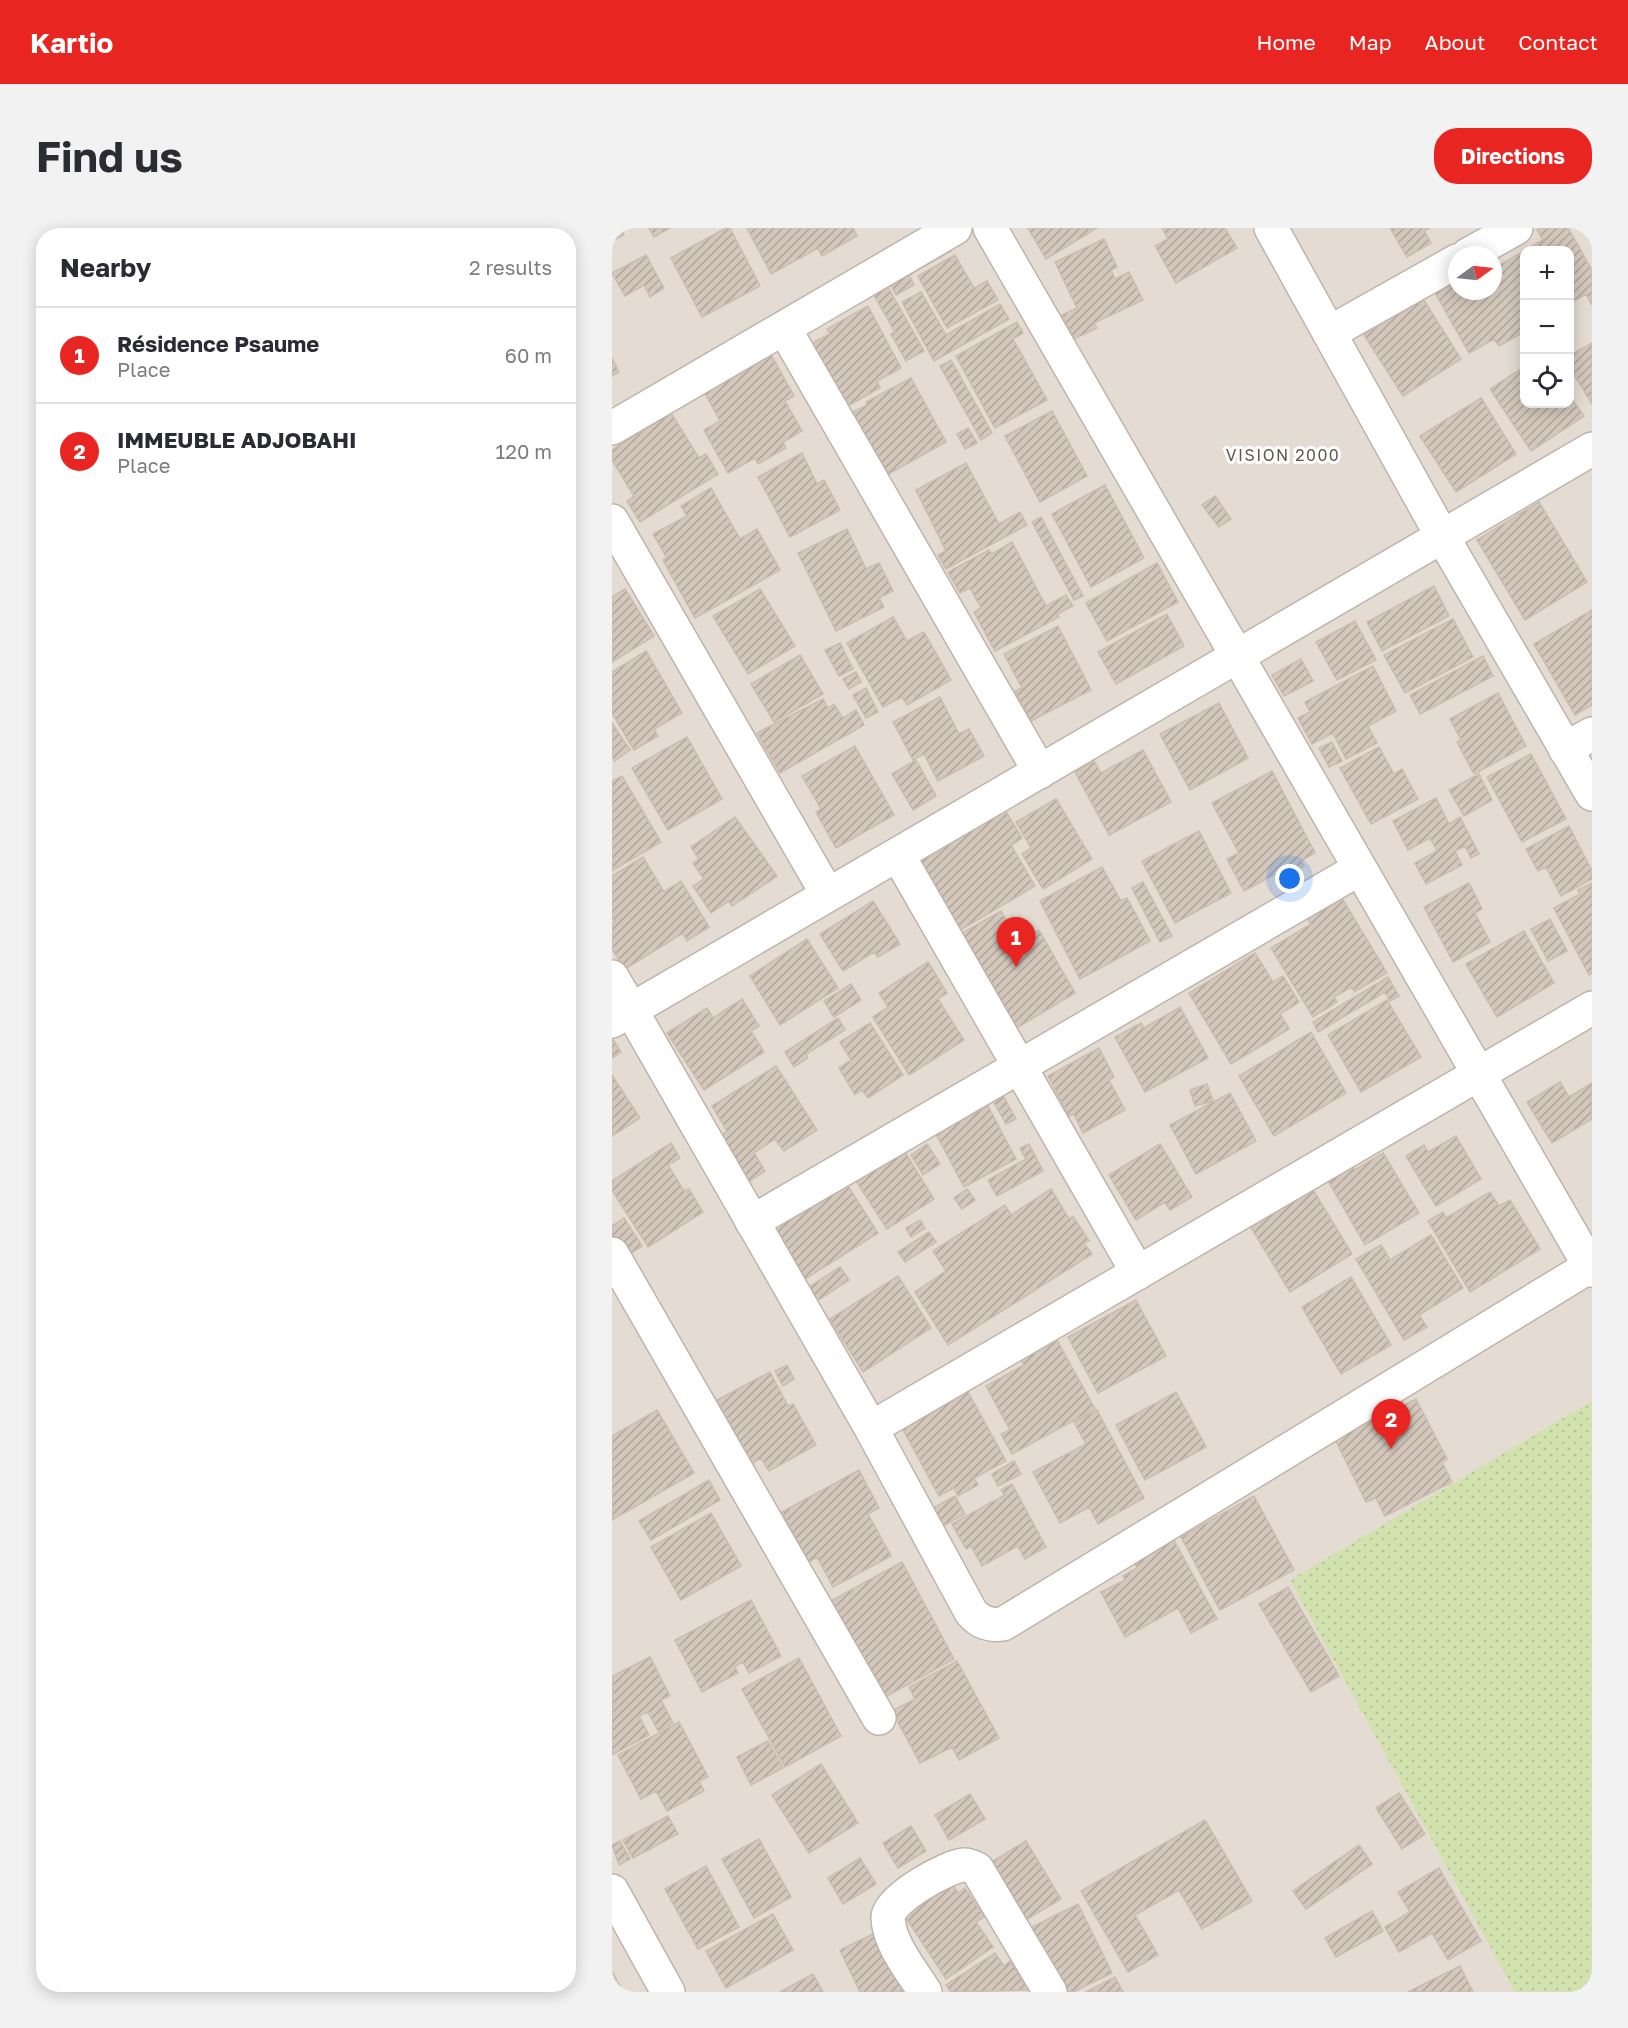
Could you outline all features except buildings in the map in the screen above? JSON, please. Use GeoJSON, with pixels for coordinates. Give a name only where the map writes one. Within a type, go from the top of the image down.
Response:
{"type":"FeatureCollection","features":[{"type":"Feature","properties":{"kind":"street"},"geometry":{"type":"LineString","coordinates":[[612,428],[955,228]]}},
{"type":"Feature","properties":{"kind":"street"},"geometry":{"type":"LineString","coordinates":[[612,977],[622,1016],[752,1222],[872,1428],[971,1612],[993,1626],[1003,1624],[1591,1267],[990,228]]}},
{"type":"Feature","properties":{"kind":"street"},"geometry":{"type":"LineString","coordinates":[[1270,228],[1442,536],[1579,741],[1592,794]]}},
{"type":"Feature","properties":{"kind":"street"},"geometry":{"type":"LineString","coordinates":[[1484,246],[1516,228]]}},
{"type":"Feature","properties":{"kind":"street"},"geometry":{"type":"LineString","coordinates":[[1329,333],[1448,266]]}},
{"type":"Feature","properties":{"kind":"street"},"geometry":{"type":"LineString","coordinates":[[784,328],[1040,772]]}},
{"type":"Feature","properties":{"kind":"street"},"geometry":{"type":"LineString","coordinates":[[622,1016],[1592,449]]}},
{"type":"Feature","properties":{"kind":"street"},"geometry":{"type":"LineString","coordinates":[[612,521],[828,895]]}},
{"type":"Feature","properties":{"kind":"street"},"geometry":{"type":"LineString","coordinates":[[898,855],[1138,1273]]}},
{"type":"Feature","properties":{"kind":"street"},"geometry":{"type":"LineString","coordinates":[[752,1222],[1359,868]]}},
{"type":"Feature","properties":{"kind":"street"},"geometry":{"type":"LineString","coordinates":[[872,1428],[1592,1008]]}},
{"type":"Feature","properties":{"kind":"street"},"geometry":{"type":"LineString","coordinates":[[612,1254],[879,1718]]}},
{"type":"Feature","properties":{"kind":"street"},"geometry":{"type":"LineString","coordinates":[[925,1992],[896,1943],[887,1916],[891,1906],[898,1900],[947,1870],[966,1865],[977,1869],[1050,1992]]}},
{"type":"Feature","properties":{"kind":"street"},"geometry":{"type":"LineString","coordinates":[[612,1891],[668,1992]]}},
{"type":"Feature","properties":{"kind":"shaded area","name":"VISION 2000"},"geometry":{"type":"Polygon","coordinates":[[[612,228],[1592,228],[1592,1992],[612,1992],[612,228]]]}},
{"type":"Feature","properties":{"kind":"green space"},"geometry":{"type":"Polygon","coordinates":[[[1592,1401],[1592,1992],[1515,1992],[1290,1580],[1592,1401]]]}},
{"type":"Feature","properties":{"kind":"place","name":"Résidence Psaume"},"geometry":{"type":"Point","coordinates":[1016,967]}},
{"type":"Feature","properties":{"kind":"place","name":"IMMEUBLE ADJOBAHI"},"geometry":{"type":"Point","coordinates":[1391,1449]}},
{"type":"Feature","properties":{"kind":"district","name":"VISION 2000"},"geometry":{"type":"Point","coordinates":[1283,455]}}]}
